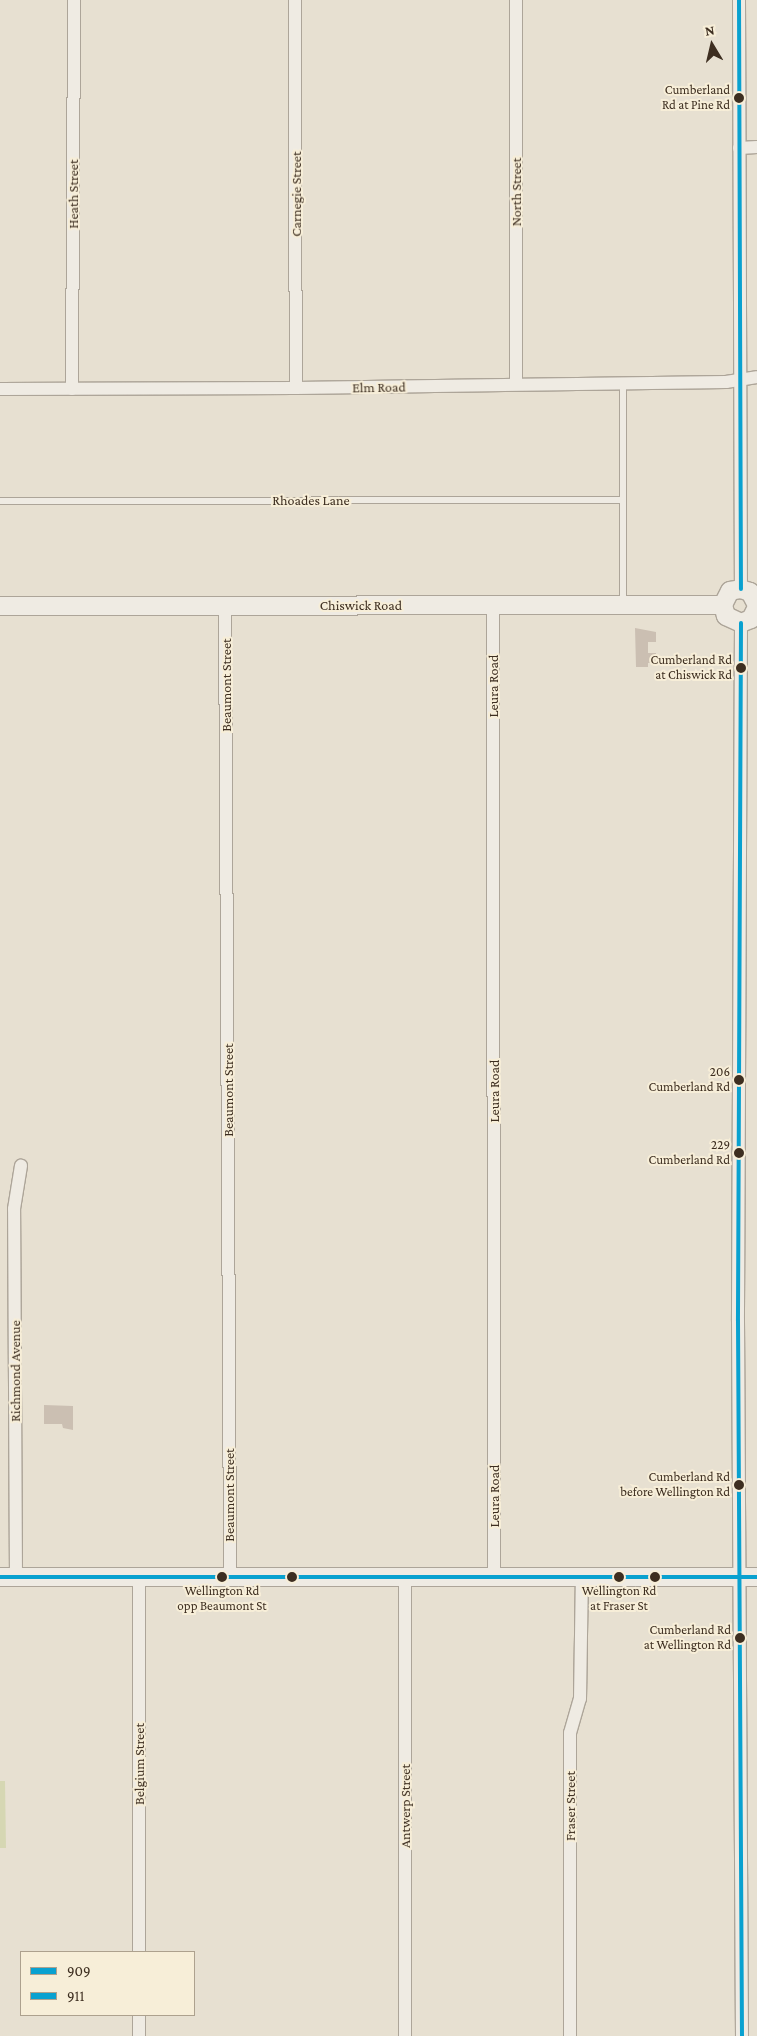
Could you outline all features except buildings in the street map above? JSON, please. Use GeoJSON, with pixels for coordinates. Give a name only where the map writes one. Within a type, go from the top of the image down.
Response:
{"type":"FeatureCollection","features":[{"type":"Feature","properties":{"kind":"street","name":"Heath Street"},"geometry":{"type":"LineString","coordinates":[[72,389],[74,0]]}},
{"type":"Feature","properties":{"kind":"street","name":"Carnegie Street"},"geometry":{"type":"LineString","coordinates":[[295,0],[296,388]]}},
{"type":"Feature","properties":{"kind":"street","name":"North Street"},"geometry":{"type":"LineString","coordinates":[[516,0],[516,384]]}},
{"type":"Feature","properties":{"kind":"street"},"geometry":{"type":"LineString","coordinates":[[738,0],[740,589]]}},
{"type":"Feature","properties":{"kind":"street"},"geometry":{"type":"LineString","coordinates":[[739,148],[757,147]]}},
{"type":"Feature","properties":{"kind":"street","name":"Elm Road"},"geometry":{"type":"LineString","coordinates":[[0,389],[296,388],[623,383],[739,379],[757,376]]}},
{"type":"Feature","properties":{"kind":"street"},"geometry":{"type":"LineString","coordinates":[[740,589],[750,592],[757,606],[751,619],[741,623],[730,620],[723,605],[726,595],[740,589]]}},
{"type":"Feature","properties":{"kind":"street","name":"Beaumont Street"},"geometry":{"type":"LineString","coordinates":[[226,605],[230,1576]]}},
{"type":"Feature","properties":{"kind":"street","name":"Leura Road"},"geometry":{"type":"LineString","coordinates":[[493,605],[494,1576]]}},
{"type":"Feature","properties":{"kind":"street","name":"Chiswick Road"},"geometry":{"type":"LineString","coordinates":[[0,606],[723,605]]}},
{"type":"Feature","properties":{"kind":"street"},"geometry":{"type":"LineString","coordinates":[[741,623],[748,1577],[742,2036]]}},
{"type":"Feature","properties":{"kind":"street","name":"Richmond Avenue"},"geometry":{"type":"LineString","coordinates":[[8,1577],[14,1210],[21,1166]]}},
{"type":"Feature","properties":{"kind":"street","name":"Belgium Street"},"geometry":{"type":"LineString","coordinates":[[139,1576],[139,1951]]}},
{"type":"Feature","properties":{"kind":"street"},"geometry":{"type":"LineString","coordinates":[[8,1577],[748,1577]]}},
{"type":"Feature","properties":{"kind":"street","name":"Antwerp Street"},"geometry":{"type":"LineString","coordinates":[[405,1577],[405,2036]]}},
{"type":"Feature","properties":{"kind":"street","name":"Fraser Street"},"geometry":{"type":"LineString","coordinates":[[570,2036],[570,1733],[580,1699],[582,1577]]}},
{"type":"Feature","properties":{"kind":"street"},"geometry":{"type":"LineString","coordinates":[[139,2016],[139,2036]]}},
{"type":"Feature","properties":{"kind":"lane"},"geometry":{"type":"LineString","coordinates":[[623,383],[623,605]]}},
{"type":"Feature","properties":{"kind":"lane","name":"Rhoades Lane"},"geometry":{"type":"LineString","coordinates":[[0,501],[622,500]]}},
{"type":"Feature","properties":{"kind":"green space"},"geometry":{"type":"Polygon","coordinates":[[[0,1781],[5,1781],[6,1848],[0,1848],[0,1781]]]}},
{"type":"Feature","properties":{"kind":"transit line","name":"909"},"geometry":{"type":"LineString","coordinates":[[739,0],[741,589]]}},
{"type":"Feature","properties":{"kind":"transit line","name":"909"},"geometry":{"type":"LineString","coordinates":[[741,623],[738,1321],[742,2036]]}},
{"type":"Feature","properties":{"kind":"transit line","name":"911"},"geometry":{"type":"LineString","coordinates":[[0,1577],[757,1577]]}},
{"type":"Feature","properties":{"kind":"place","name":"Cumberland Rd at Pine Rd"},"geometry":{"type":"Point","coordinates":[739,98]}},
{"type":"Feature","properties":{"kind":"place","name":"Cumberland Rd at Chiswick Rd"},"geometry":{"type":"Point","coordinates":[741,668]}},
{"type":"Feature","properties":{"kind":"place","name":"206 Cumberland Rd"},"geometry":{"type":"Point","coordinates":[739,1080]}},
{"type":"Feature","properties":{"kind":"place","name":"229 Cumberland Rd"},"geometry":{"type":"Point","coordinates":[739,1153]}},
{"type":"Feature","properties":{"kind":"place","name":"Cumberland Rd before Wellington Rd"},"geometry":{"type":"Point","coordinates":[739,1485]}},
{"type":"Feature","properties":{"kind":"place","name":"Wellington Rd opp Beaumont St"},"geometry":{"type":"Point","coordinates":[222,1577]}},
{"type":"Feature","properties":{"kind":"place","name":"Wellington Rd at Fraser St"},"geometry":{"type":"Point","coordinates":[619,1577]}},
{"type":"Feature","properties":{"kind":"place","name":"Cumberland Rd at Wellington Rd"},"geometry":{"type":"Point","coordinates":[740,1638]}}]}
